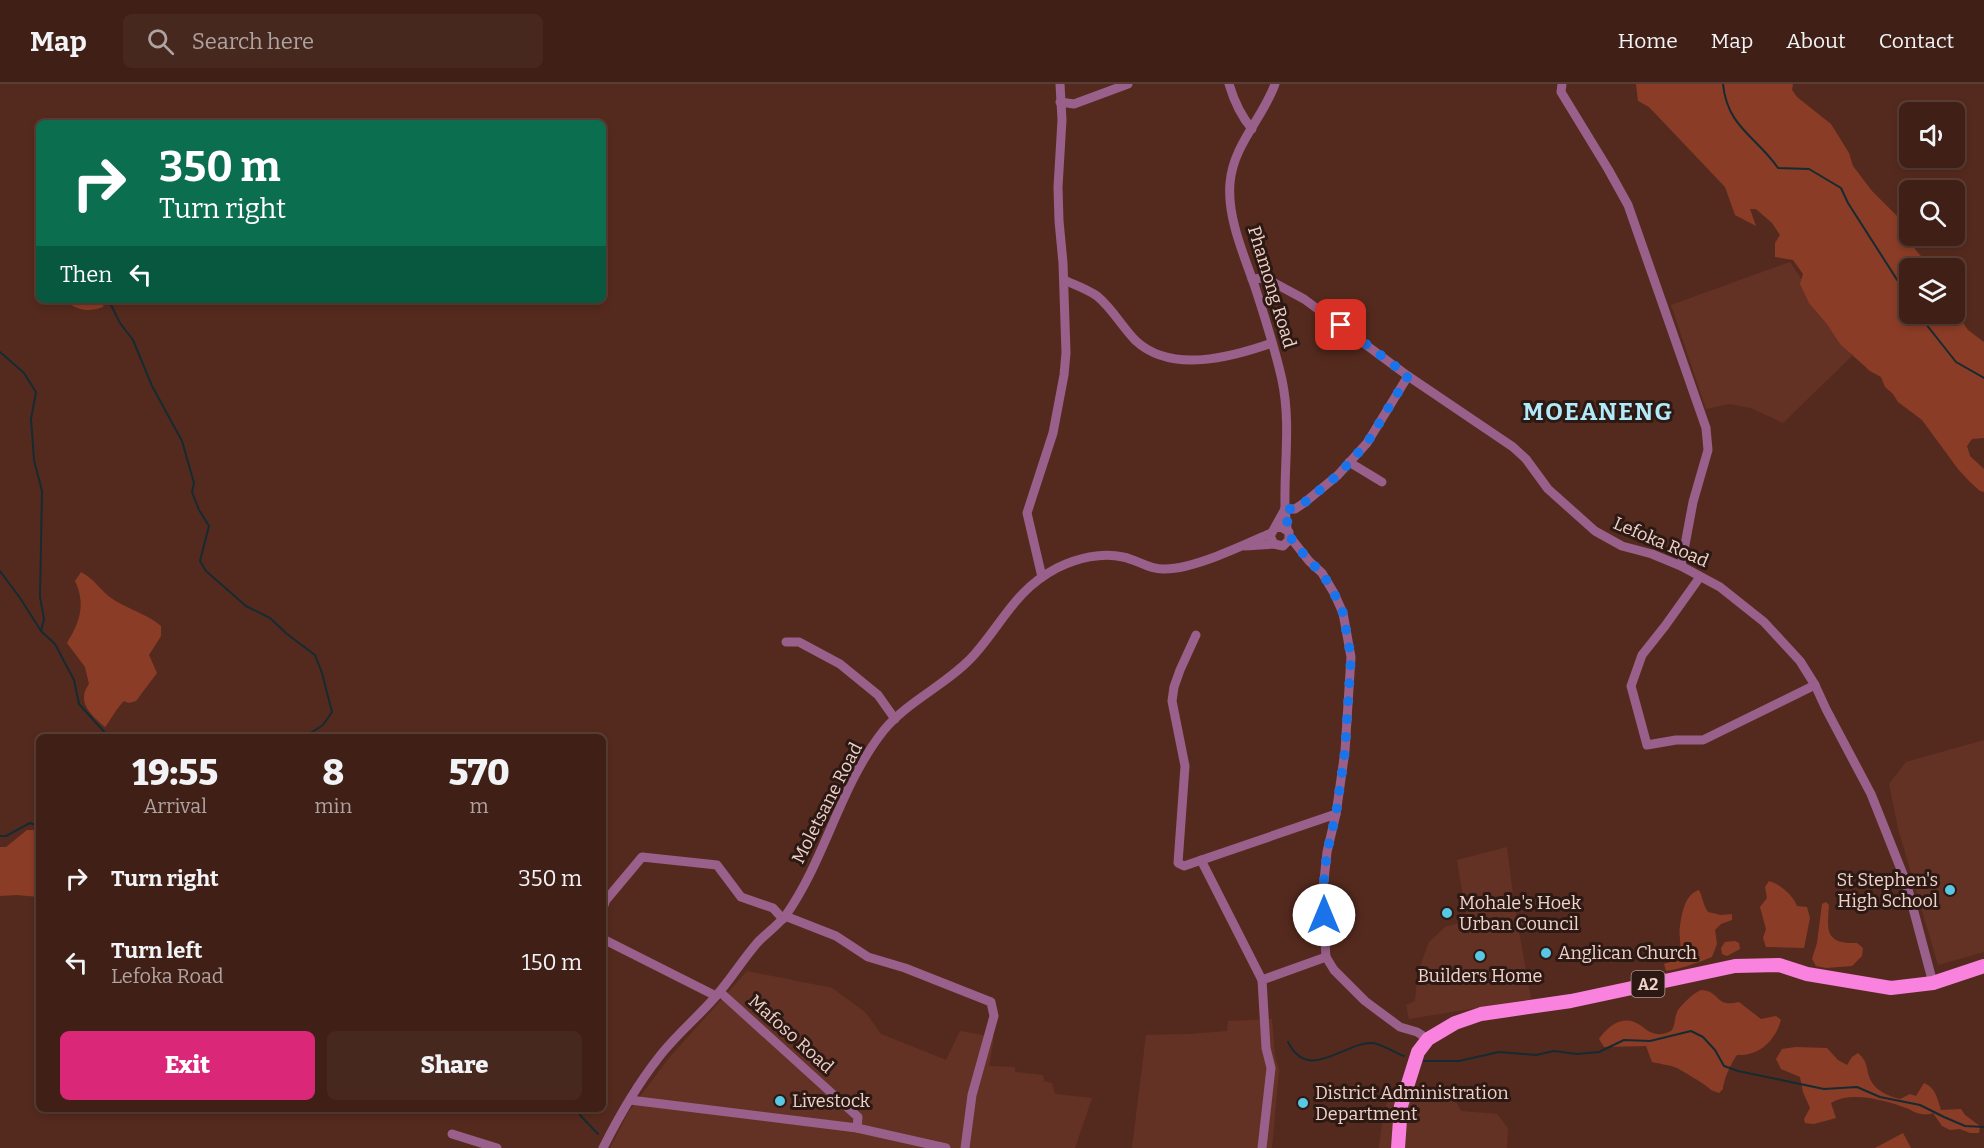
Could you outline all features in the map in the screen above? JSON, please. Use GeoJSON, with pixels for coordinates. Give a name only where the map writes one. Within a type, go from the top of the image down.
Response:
{"type":"FeatureCollection","features":[{"type":"Feature","properties":{"kind":"main road","name":"A2"},"geometry":{"type":"LineString","coordinates":[[1428,1039],[1455,1023],[1481,1014],[1571,1000],[1735,966],[1779,965],[1807,974],[1891,988],[1933,983],[1984,966]]}},
{"type":"Feature","properties":{"kind":"main road"},"geometry":{"type":"LineString","coordinates":[[1398,1148],[1401,1106],[1418,1052],[1428,1039]]}},
{"type":"Feature","properties":{"kind":"street"},"geometry":{"type":"LineString","coordinates":[[1042,577],[1027,513],[1053,433],[1064,375],[1064,280],[1058,187],[1062,120],[1060,84]]}},
{"type":"Feature","properties":{"kind":"street"},"geometry":{"type":"LineString","coordinates":[[1060,102],[1074,104],[1128,84]]}},
{"type":"Feature","properties":{"kind":"street"},"geometry":{"type":"LineString","coordinates":[[1229,84],[1235,104],[1243,119],[1252,129]]}},
{"type":"Feature","properties":{"kind":"street","name":"Phamong Road"},"geometry":{"type":"LineString","coordinates":[[1275,84],[1271,96],[1241,144],[1232,169],[1229,195],[1240,243],[1272,343],[1286,400],[1285,509],[1288,533]]}},
{"type":"Feature","properties":{"kind":"street"},"geometry":{"type":"LineString","coordinates":[[1562,84],[1561,92],[1628,205],[1706,428],[1708,450],[1693,502],[1681,566]]}},
{"type":"Feature","properties":{"kind":"street","name":"Lefoka Road"},"geometry":{"type":"LineString","coordinates":[[1252,279],[1265,278],[1304,299],[1408,376],[1513,447],[1526,459],[1548,489],[1595,531],[1622,546],[1652,554],[1681,566],[1720,587],[1764,622],[1800,661],[1815,685],[1871,794],[1906,882],[1933,983]]}},
{"type":"Feature","properties":{"kind":"street"},"geometry":{"type":"LineString","coordinates":[[1064,280],[1098,296],[1136,341],[1148,350],[1162,355],[1182,360],[1221,357],[1243,353],[1272,343]]}},
{"type":"Feature","properties":{"kind":"street"},"geometry":{"type":"LineString","coordinates":[[1285,509],[1295,509],[1338,475],[1367,443],[1408,376]]}},
{"type":"Feature","properties":{"kind":"street"},"geometry":{"type":"LineString","coordinates":[[1349,462],[1382,482]]}},
{"type":"Feature","properties":{"kind":"street","name":"Phamong Road"},"geometry":{"type":"LineString","coordinates":[[1273,530],[1285,509]]}},
{"type":"Feature","properties":{"kind":"street"},"geometry":{"type":"LineString","coordinates":[[1288,533],[1288,542],[1279,545],[1270,539],[1273,530],[1281,527],[1288,533],[1300,551],[1322,573],[1343,613],[1351,657],[1345,751],[1336,814],[1327,852],[1322,899],[1326,957],[1347,985],[1383,1016],[1400,1027],[1417,1032],[1428,1039]]}},
{"type":"Feature","properties":{"kind":"street","name":"Moletsane Road"},"geometry":{"type":"LineString","coordinates":[[603,1148],[630,1100],[659,1056],[718,994],[758,943],[784,917],[803,887],[867,754],[885,729],[965,665],[992,634],[1012,603],[1024,591],[1042,577],[1075,560],[1094,556],[1124,556],[1150,567],[1165,570],[1204,560],[1242,546],[1273,530]]}},
{"type":"Feature","properties":{"kind":"street","name":"Moletsane Road"},"geometry":{"type":"LineString","coordinates":[[1242,546],[1279,545],[1300,551]]}},
{"type":"Feature","properties":{"kind":"street"},"geometry":{"type":"LineString","coordinates":[[1700,577],[1641,655],[1631,686],[1647,744],[1676,740],[1703,740],[1815,685]]}},
{"type":"Feature","properties":{"kind":"street"},"geometry":{"type":"LineString","coordinates":[[1196,635],[1180,670],[1172,701],[1185,766],[1178,863],[1184,866],[1336,814]]}},
{"type":"Feature","properties":{"kind":"street"},"geometry":{"type":"LineString","coordinates":[[786,642],[799,642],[840,664],[878,695],[895,719]]}},
{"type":"Feature","properties":{"kind":"street"},"geometry":{"type":"LineString","coordinates":[[606,900],[642,857],[717,865],[741,897],[773,908],[784,917],[836,936],[868,957],[905,968],[991,1002],[994,1016],[972,1095],[965,1148]]}},
{"type":"Feature","properties":{"kind":"street"},"geometry":{"type":"LineString","coordinates":[[1201,860],[1262,980],[1266,1048],[1271,1068],[1262,1148]]}},
{"type":"Feature","properties":{"kind":"street"},"geometry":{"type":"LineString","coordinates":[[606,940],[643,958],[680,980],[718,994]]}},
{"type":"Feature","properties":{"kind":"street"},"geometry":{"type":"LineString","coordinates":[[1262,980],[1326,957]]}},
{"type":"Feature","properties":{"kind":"street","name":"Mafoso Road"},"geometry":{"type":"LineString","coordinates":[[718,994],[858,1117],[857,1128]]}},
{"type":"Feature","properties":{"kind":"street"},"geometry":{"type":"LineString","coordinates":[[630,1100],[857,1128],[898,1143],[946,1148]]}},
{"type":"Feature","properties":{"kind":"street"},"geometry":{"type":"LineString","coordinates":[[452,1134],[497,1148]]}},
{"type":"Feature","properties":{"kind":"shaded area"},"geometry":{"type":"Polygon","coordinates":[[[1636,84],[1793,84],[1792,90],[1797,97],[1831,124],[1849,153],[1853,166],[1872,191],[1899,218],[1899,246],[1913,246],[1923,258],[1899,258],[1899,324],[1964,324],[1984,342],[1984,438],[1972,439],[1967,446],[1970,456],[1984,469],[1984,492],[1980,491],[1958,469],[1922,420],[1898,402],[1885,387],[1881,377],[1870,371],[1840,344],[1809,303],[1800,284],[1803,274],[1793,260],[1775,257],[1775,243],[1780,235],[1772,223],[1756,209],[1750,209],[1756,226],[1735,215],[1725,187],[1649,107],[1638,101],[1636,84]]]}},
{"type":"Feature","properties":{"kind":"shaded area"},"geometry":{"type":"Polygon","coordinates":[[[1790,262],[1852,356],[1783,423],[1751,408],[1729,404],[1706,409],[1671,305],[1790,262]]]}},
{"type":"Feature","properties":{"kind":"shaded area"},"geometry":{"type":"Polygon","coordinates":[[[70,303],[104,303],[103,307],[92,310],[70,303]]]}},
{"type":"Feature","properties":{"kind":"shaded area"},"geometry":{"type":"Polygon","coordinates":[[[81,572],[114,600],[161,626],[161,636],[149,655],[157,673],[136,701],[129,703],[124,701],[105,727],[87,708],[84,697],[89,684],[85,667],[67,643],[80,613],[80,597],[75,581],[81,572]]]}},
{"type":"Feature","properties":{"kind":"shaded area","name":"St Stephen's High School"},"geometry":{"type":"Polygon","coordinates":[[[1984,740],[1984,952],[1938,965],[1898,828],[1889,784],[1906,762],[1984,740]]]}},
{"type":"Feature","properties":{"kind":"shaded area"},"geometry":{"type":"Polygon","coordinates":[[[27,830],[36,831],[36,897],[0,896],[0,847],[6,847],[27,830]]]}},
{"type":"Feature","properties":{"kind":"shaded area"},"geometry":{"type":"Polygon","coordinates":[[[1507,847],[1514,903],[1531,999],[1409,1019],[1406,1005],[1415,1001],[1418,972],[1429,942],[1445,927],[1467,921],[1457,860],[1507,847]]]}},
{"type":"Feature","properties":{"kind":"shaded area"},"geometry":{"type":"Polygon","coordinates":[[[1769,881],[1786,891],[1797,906],[1807,907],[1810,918],[1804,948],[1766,947],[1763,938],[1766,929],[1760,907],[1767,898],[1765,887],[1769,881]]]}},
{"type":"Feature","properties":{"kind":"shaded area"},"geometry":{"type":"Polygon","coordinates":[[[1699,890],[1708,912],[1721,915],[1732,914],[1732,920],[1721,924],[1715,930],[1717,944],[1712,957],[1666,971],[1664,964],[1675,959],[1680,950],[1680,926],[1687,900],[1690,895],[1699,890]]]}},
{"type":"Feature","properties":{"kind":"shaded area"},"geometry":{"type":"Polygon","coordinates":[[[1826,902],[1829,905],[1830,934],[1839,941],[1857,943],[1863,948],[1862,956],[1852,966],[1826,968],[1816,966],[1812,959],[1817,943],[1822,904],[1826,902]]]}},
{"type":"Feature","properties":{"kind":"shaded area"},"geometry":{"type":"Polygon","coordinates":[[[1725,942],[1739,943],[1740,949],[1727,956],[1722,954],[1721,948],[1725,942]]]}},
{"type":"Feature","properties":{"kind":"shaded area"},"geometry":{"type":"Polygon","coordinates":[[[747,971],[832,988],[865,1012],[881,1034],[946,1060],[960,1031],[994,1037],[989,1066],[1015,1067],[1015,1072],[1043,1075],[1044,1081],[1052,1083],[1055,1094],[1092,1098],[1075,1148],[610,1148],[629,1111],[669,1058],[747,971]]]}},
{"type":"Feature","properties":{"kind":"shaded area"},"geometry":{"type":"Polygon","coordinates":[[[1702,990],[1708,991],[1726,1003],[1739,1002],[1761,1019],[1776,1016],[1781,1020],[1775,1034],[1765,1046],[1752,1053],[1737,1055],[1728,1071],[1723,1089],[1719,1093],[1677,1068],[1652,1062],[1646,1046],[1604,1047],[1599,1039],[1607,1029],[1622,1021],[1634,1022],[1654,1033],[1662,1034],[1671,1031],[1679,1009],[1702,990]]]}},
{"type":"Feature","properties":{"kind":"shaded area"},"geometry":{"type":"Polygon","coordinates":[[[1272,1019],[1275,1056],[1279,1070],[1272,1148],[1132,1148],[1146,1035],[1227,1031],[1228,1021],[1272,1019]]]}},
{"type":"Feature","properties":{"kind":"shaded area"},"geometry":{"type":"Polygon","coordinates":[[[1827,1048],[1838,1060],[1847,1065],[1858,1053],[1866,1064],[1873,1085],[1896,1098],[1900,1099],[1910,1094],[1916,1096],[1924,1083],[1934,1091],[1941,1110],[1961,1109],[1965,1115],[1980,1126],[1979,1133],[1970,1133],[1960,1129],[1950,1130],[1942,1126],[1933,1113],[1921,1114],[1890,1103],[1859,1097],[1839,1099],[1831,1103],[1836,1118],[1814,1124],[1805,1123],[1804,1119],[1810,1108],[1800,1077],[1781,1069],[1776,1059],[1782,1049],[1827,1048]]]}},
{"type":"Feature","properties":{"kind":"shaded area"},"geometry":{"type":"Polygon","coordinates":[[[1414,1095],[1454,1098],[1461,1111],[1497,1114],[1508,1128],[1507,1148],[1379,1148],[1383,1114],[1388,1101],[1414,1095]]]}},
{"type":"Feature","properties":{"kind":"shaded area"},"geometry":{"type":"Polygon","coordinates":[[[1903,1133],[1911,1148],[1875,1148],[1903,1133]]]}},
{"type":"Feature","properties":{"kind":"waterway"},"geometry":{"type":"LineString","coordinates":[[1723,84],[1730,111],[1778,168],[1809,169],[1841,188],[1848,203],[1899,283]]}},
{"type":"Feature","properties":{"kind":"waterway"},"geometry":{"type":"LineString","coordinates":[[109,303],[133,340],[152,386],[182,441],[194,483],[192,492],[209,526],[200,561],[206,571],[246,606],[270,618],[315,655],[332,712],[323,725],[309,734]]}},
{"type":"Feature","properties":{"kind":"waterway"},"geometry":{"type":"LineString","coordinates":[[1926,324],[1956,362],[1984,378]]}},
{"type":"Feature","properties":{"kind":"waterway"},"geometry":{"type":"LineString","coordinates":[[0,352],[24,373],[36,392],[31,419],[34,460],[42,491],[40,597],[44,619],[41,631]]}},
{"type":"Feature","properties":{"kind":"waterway"},"geometry":{"type":"LineString","coordinates":[[0,571],[41,631],[55,644],[74,680],[79,704],[106,734]]}},
{"type":"Feature","properties":{"kind":"waterway"},"geometry":{"type":"LineString","coordinates":[[0,836],[6,836],[30,823],[36,825]]}},
{"type":"Feature","properties":{"kind":"waterway"},"geometry":{"type":"LineString","coordinates":[[1424,1061],[1459,1061],[1499,1052],[1536,1055],[1554,1051],[1577,1054],[1599,1052],[1624,1040],[1650,1041],[1691,1031],[1703,1037],[1715,1050],[1724,1066],[1738,1071],[1824,1089],[1857,1087],[1880,1097],[1920,1105],[1965,1126],[1984,1127]]}},
{"type":"Feature","properties":{"kind":"waterway"},"geometry":{"type":"LineString","coordinates":[[1288,1042],[1297,1054],[1306,1060],[1317,1060],[1362,1044],[1373,1043],[1404,1056]]}},
{"type":"Feature","properties":{"kind":"waterway"},"geometry":{"type":"LineString","coordinates":[[579,1112],[598,1134]]}},
{"type":"Feature","properties":{"kind":"place","name":"St Stephen's High School"},"geometry":{"type":"Point","coordinates":[1950,890]}},
{"type":"Feature","properties":{"kind":"place","name":"Mohale's Hoek Urban Council"},"geometry":{"type":"Point","coordinates":[1447,913]}},
{"type":"Feature","properties":{"kind":"place","name":"Anglican Church"},"geometry":{"type":"Point","coordinates":[1546,953]}},
{"type":"Feature","properties":{"kind":"place","name":"Builders Home"},"geometry":{"type":"Point","coordinates":[1480,956]}},
{"type":"Feature","properties":{"kind":"place","name":"Livestock"},"geometry":{"type":"Point","coordinates":[780,1101]}},
{"type":"Feature","properties":{"kind":"place","name":"District Administration Department"},"geometry":{"type":"Point","coordinates":[1303,1103]}},
{"type":"Feature","properties":{"kind":"district","name":"MOEANENG"},"geometry":{"type":"Point","coordinates":[1598,412]}},
{"type":"Feature","properties":{"kind":"route"},"geometry":{"type":"LineString","coordinates":[[1324,915],[1322,899],[1327,852],[1336,814],[1345,751],[1351,657],[1343,613],[1322,573],[1300,551],[1290,537],[1285,509],[1295,509],[1338,475],[1367,443],[1408,376],[1341,325]]}}]}
